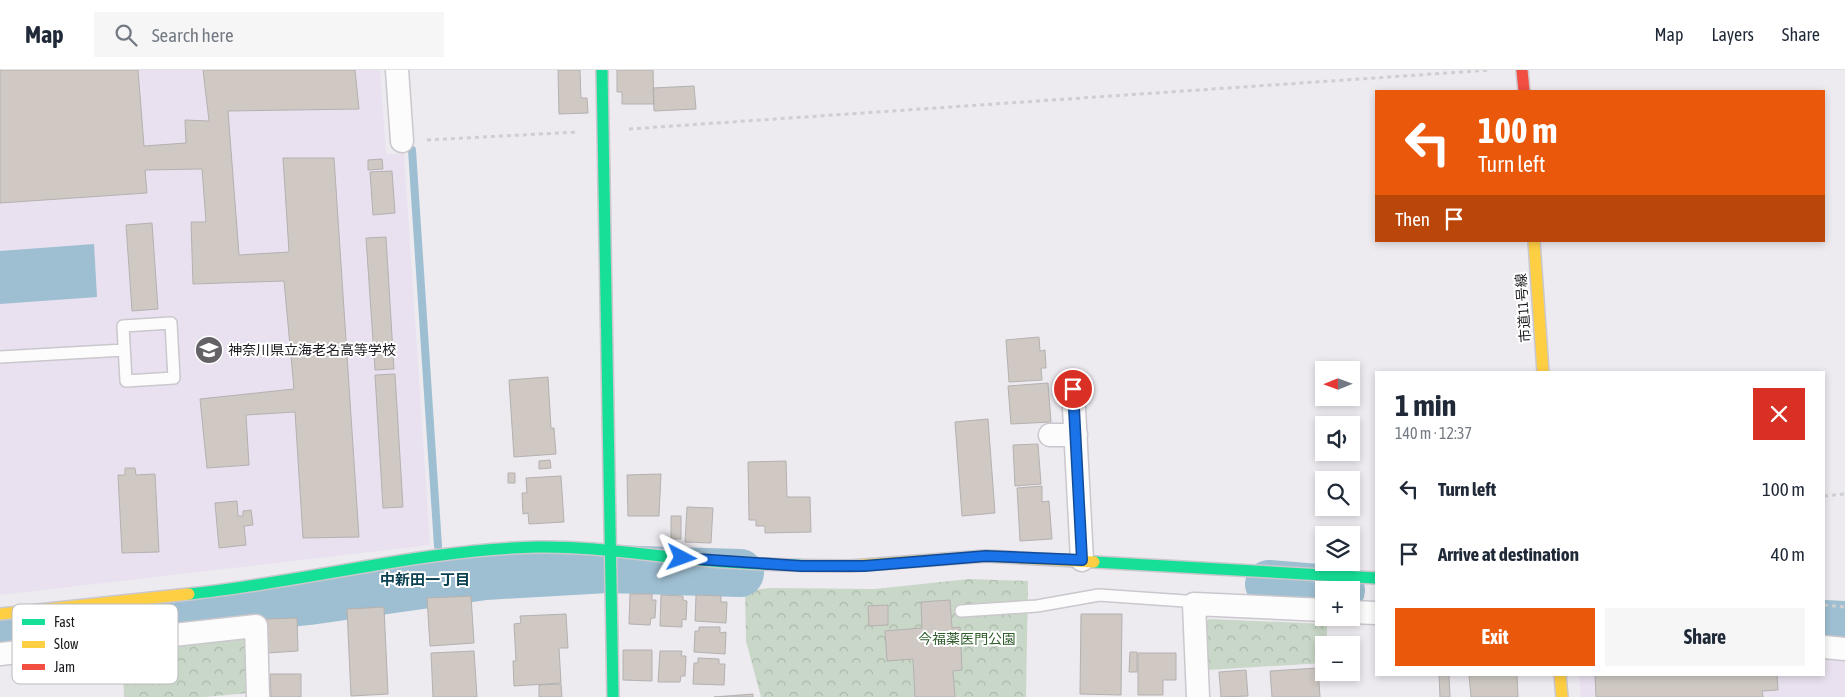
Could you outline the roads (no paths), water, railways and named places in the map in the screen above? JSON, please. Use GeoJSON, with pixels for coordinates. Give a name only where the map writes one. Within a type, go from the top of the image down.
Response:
{"type":"FeatureCollection","features":[{"type":"Feature","properties":{"kind":"street"},"geometry":{"type":"LineString","coordinates":[[397,70],[402,141]]}},
{"type":"Feature","properties":{"kind":"street"},"geometry":{"type":"LineString","coordinates":[[602,70],[612,549],[613,697]]}},
{"type":"Feature","properties":{"kind":"street"},"geometry":{"type":"LineString","coordinates":[[1522,70],[1524,90]]}},
{"type":"Feature","properties":{"kind":"street","name":"市道11号線"},"geometry":{"type":"LineString","coordinates":[[1534,242],[1543,371]]}},
{"type":"Feature","properties":{"kind":"street"},"geometry":{"type":"LineString","coordinates":[[1073,389],[1082,560]]}},
{"type":"Feature","properties":{"kind":"street"},"geometry":{"type":"LineString","coordinates":[[1050,435],[1076,435]]}},
{"type":"Feature","properties":{"kind":"street"},"geometry":{"type":"LineString","coordinates":[[96,604],[193,594],[458,554],[534,547],[576,546],[682,558],[801,566],[864,566],[986,556],[1375,578]]}},
{"type":"Feature","properties":{"kind":"street"},"geometry":{"type":"LineString","coordinates":[[1198,697],[1194,604],[1315,610]]}},
{"type":"Feature","properties":{"kind":"street"},"geometry":{"type":"LineString","coordinates":[[1360,612],[1375,613]]}},
{"type":"Feature","properties":{"kind":"street"},"geometry":{"type":"LineString","coordinates":[[178,635],[256,626],[258,697]]}},
{"type":"Feature","properties":{"kind":"street"},"geometry":{"type":"LineString","coordinates":[[1825,648],[1845,649]]}},
{"type":"Feature","properties":{"kind":"street"},"geometry":{"type":"LineString","coordinates":[[1560,676],[1562,697]]}},
{"type":"Feature","properties":{"kind":"lane"},"geometry":{"type":"LineString","coordinates":[[171,323],[174,378],[126,381],[124,350],[123,326],[171,323]]}},
{"type":"Feature","properties":{"kind":"lane"},"geometry":{"type":"LineString","coordinates":[[0,357],[124,350]]}},
{"type":"Feature","properties":{"kind":"lane"},"geometry":{"type":"LineString","coordinates":[[961,611],[1036,606],[1099,595],[1175,600],[1194,604]]}},
{"type":"Feature","properties":{"kind":"water"},"geometry":{"type":"Polygon","coordinates":[[[94,244],[97,297],[0,304],[0,251],[94,244]]]}},
{"type":"Feature","properties":{"kind":"waterway"},"geometry":{"type":"LineString","coordinates":[[412,150],[438,546]]}},
{"type":"Feature","properties":{"kind":"waterway"},"geometry":{"type":"LineString","coordinates":[[178,615],[309,601],[485,576],[607,569],[740,573]]}},
{"type":"Feature","properties":{"kind":"waterway"},"geometry":{"type":"LineString","coordinates":[[1269,584],[1315,588]]}},
{"type":"Feature","properties":{"kind":"waterway"},"geometry":{"type":"LineString","coordinates":[[1825,624],[1845,625]]}},
{"type":"Feature","properties":{"kind":"waterway"},"geometry":{"type":"LineString","coordinates":[[0,634],[12,633]]}},
{"type":"Feature","properties":{"kind":"place","name":"神奈川県立海老名高等学校"},"geometry":{"type":"Point","coordinates":[209,350]}},
{"type":"Feature","properties":{"kind":"district","name":"中新田一丁目"},"geometry":{"type":"Point","coordinates":[425,579]}},
{"type":"Feature","properties":{"kind":"park label","name":"今福薬医門公園"},"geometry":{"type":"Point","coordinates":[967,639]}}]}
